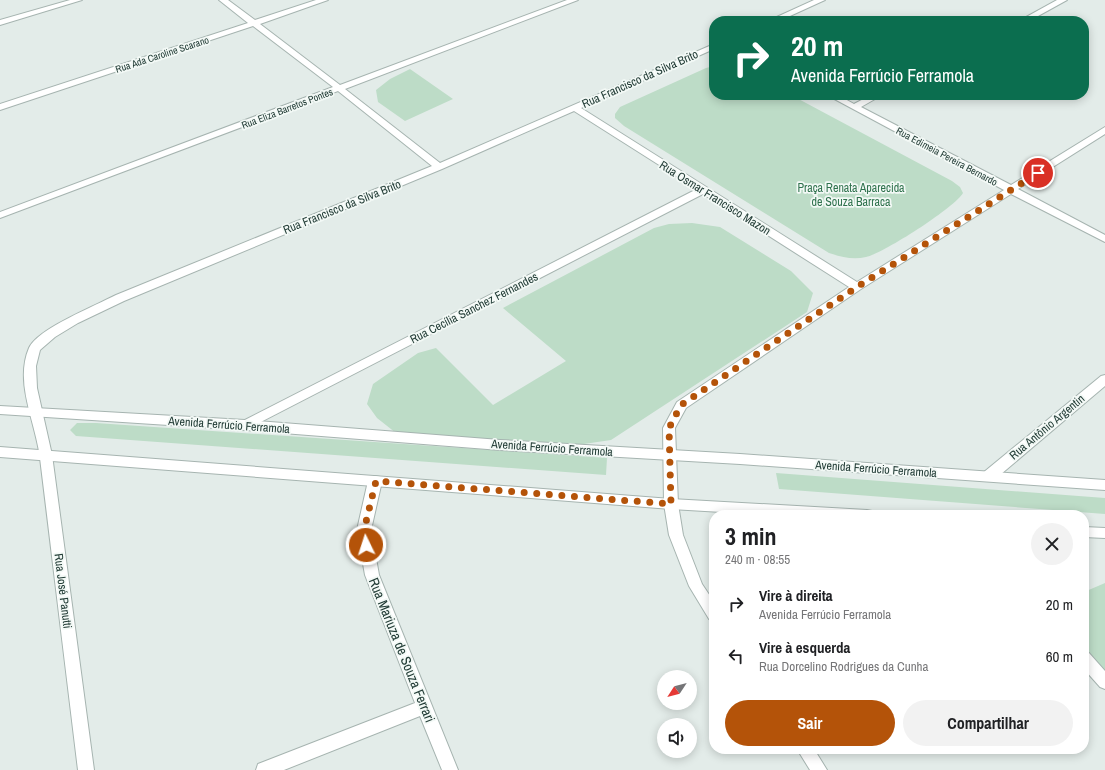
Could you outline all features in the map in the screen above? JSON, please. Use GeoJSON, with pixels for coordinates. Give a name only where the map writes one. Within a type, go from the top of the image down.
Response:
{"type":"FeatureCollection","features":[{"type":"Feature","properties":{"kind":"street"},"geometry":{"type":"LineString","coordinates":[[0,23],[78,0]]}},
{"type":"Feature","properties":{"kind":"street"},"geometry":{"type":"LineString","coordinates":[[223,0],[439,166]]}},
{"type":"Feature","properties":{"kind":"street","name":"Rua Ada Caroline Scarano"},"geometry":{"type":"LineString","coordinates":[[0,107],[324,0]]}},
{"type":"Feature","properties":{"kind":"street","name":"Rua Eliza Barretos Pontes"},"geometry":{"type":"LineString","coordinates":[[0,216],[574,0]]}},
{"type":"Feature","properties":{"kind":"street"},"geometry":{"type":"LineString","coordinates":[[784,16],[821,0]]}},
{"type":"Feature","properties":{"kind":"street"},"geometry":{"type":"LineString","coordinates":[[1033,16],[1063,0]]}},
{"type":"Feature","properties":{"kind":"street","name":"Rua Francisco da Silva Brito"},"geometry":{"type":"LineString","coordinates":[[36,413],[31,388],[30,366],[35,348],[57,330],[74,320],[120,298],[439,166],[709,48]]}},
{"type":"Feature","properties":{"kind":"street","name":"Rua Edimeia Pereira Bernardo"},"geometry":{"type":"LineString","coordinates":[[841,100],[1105,239]]}},
{"type":"Feature","properties":{"kind":"street"},"geometry":{"type":"LineString","coordinates":[[854,107],[868,100]]}},
{"type":"Feature","properties":{"kind":"street","name":"Rua Osmar Francisco Mazon"},"geometry":{"type":"LineString","coordinates":[[574,107],[857,287]]}},
{"type":"Feature","properties":{"kind":"street"},"geometry":{"type":"LineString","coordinates":[[709,607],[696,586],[676,535],[671,504],[669,428],[681,405],[857,287],[1105,130]]}},
{"type":"Feature","properties":{"kind":"street","name":"Rua Cecília Sanchez Fernandes"},"geometry":{"type":"LineString","coordinates":[[245,425],[703,190]]}},
{"type":"Feature","properties":{"kind":"street","name":"Rua Antônio Argentin"},"geometry":{"type":"LineString","coordinates":[[989,476],[1105,379]]}},
{"type":"Feature","properties":{"kind":"street","name":"Avenida Ferrúcio Ferramola"},"geometry":{"type":"LineString","coordinates":[[0,410],[245,425],[500,445],[989,476],[1105,485]]}},
{"type":"Feature","properties":{"kind":"street","name":"Rua José Panutti"},"geometry":{"type":"LineString","coordinates":[[36,413],[46,455],[86,770]]}},
{"type":"Feature","properties":{"kind":"street"},"geometry":{"type":"LineString","coordinates":[[0,452],[671,504],[778,510]]}},
{"type":"Feature","properties":{"kind":"street","name":"Rua Mariuza de Souza Ferrari"},"geometry":{"type":"LineString","coordinates":[[376,481],[364,530],[372,575],[450,770]]}},
{"type":"Feature","properties":{"kind":"street"},"geometry":{"type":"LineString","coordinates":[[1089,532],[1105,533]]}},
{"type":"Feature","properties":{"kind":"street"},"geometry":{"type":"LineString","coordinates":[[1089,664],[1105,682]]}},
{"type":"Feature","properties":{"kind":"street"},"geometry":{"type":"LineString","coordinates":[[264,770],[424,707]]}},
{"type":"Feature","properties":{"kind":"street"},"geometry":{"type":"LineString","coordinates":[[808,754],[819,770]]}},
{"type":"Feature","properties":{"kind":"green space","name":"Praça Renata Aparecida de Souza Barraca"},"geometry":{"type":"Polygon","coordinates":[[[709,67],[709,100],[800,100],[952,181],[960,187],[963,193],[947,209],[933,219],[875,254],[866,257],[852,258],[829,253],[624,126],[615,118],[615,114],[620,107],[709,67]]]}},
{"type":"Feature","properties":{"kind":"green space"},"geometry":{"type":"Polygon","coordinates":[[[410,69],[453,99],[405,121],[378,102],[376,90],[390,79],[410,69]]]}},
{"type":"Feature","properties":{"kind":"green space"},"geometry":{"type":"Polygon","coordinates":[[[692,223],[720,227],[791,271],[813,293],[807,312],[611,440],[577,445],[396,433],[377,418],[367,404],[373,384],[418,353],[436,348],[493,405],[566,361],[503,308],[654,228],[669,224],[692,223]]]}},
{"type":"Feature","properties":{"kind":"green space"},"geometry":{"type":"Polygon","coordinates":[[[77,423],[96,423],[607,458],[606,475],[76,436],[70,430],[77,423]]]}},
{"type":"Feature","properties":{"kind":"green space"},"geometry":{"type":"Polygon","coordinates":[[[776,473],[1105,498],[1105,514],[1089,513],[1089,510],[1053,510],[779,489],[776,473]]]}},
{"type":"Feature","properties":{"kind":"green space"},"geometry":{"type":"Polygon","coordinates":[[[1105,583],[1105,678],[1089,653],[1089,590],[1105,583]]]}},
{"type":"Feature","properties":{"kind":"route"},"geometry":{"type":"LineString","coordinates":[[366,545],[364,530],[376,481],[671,504],[669,428],[681,405],[857,287],[1038,173]]}}]}
